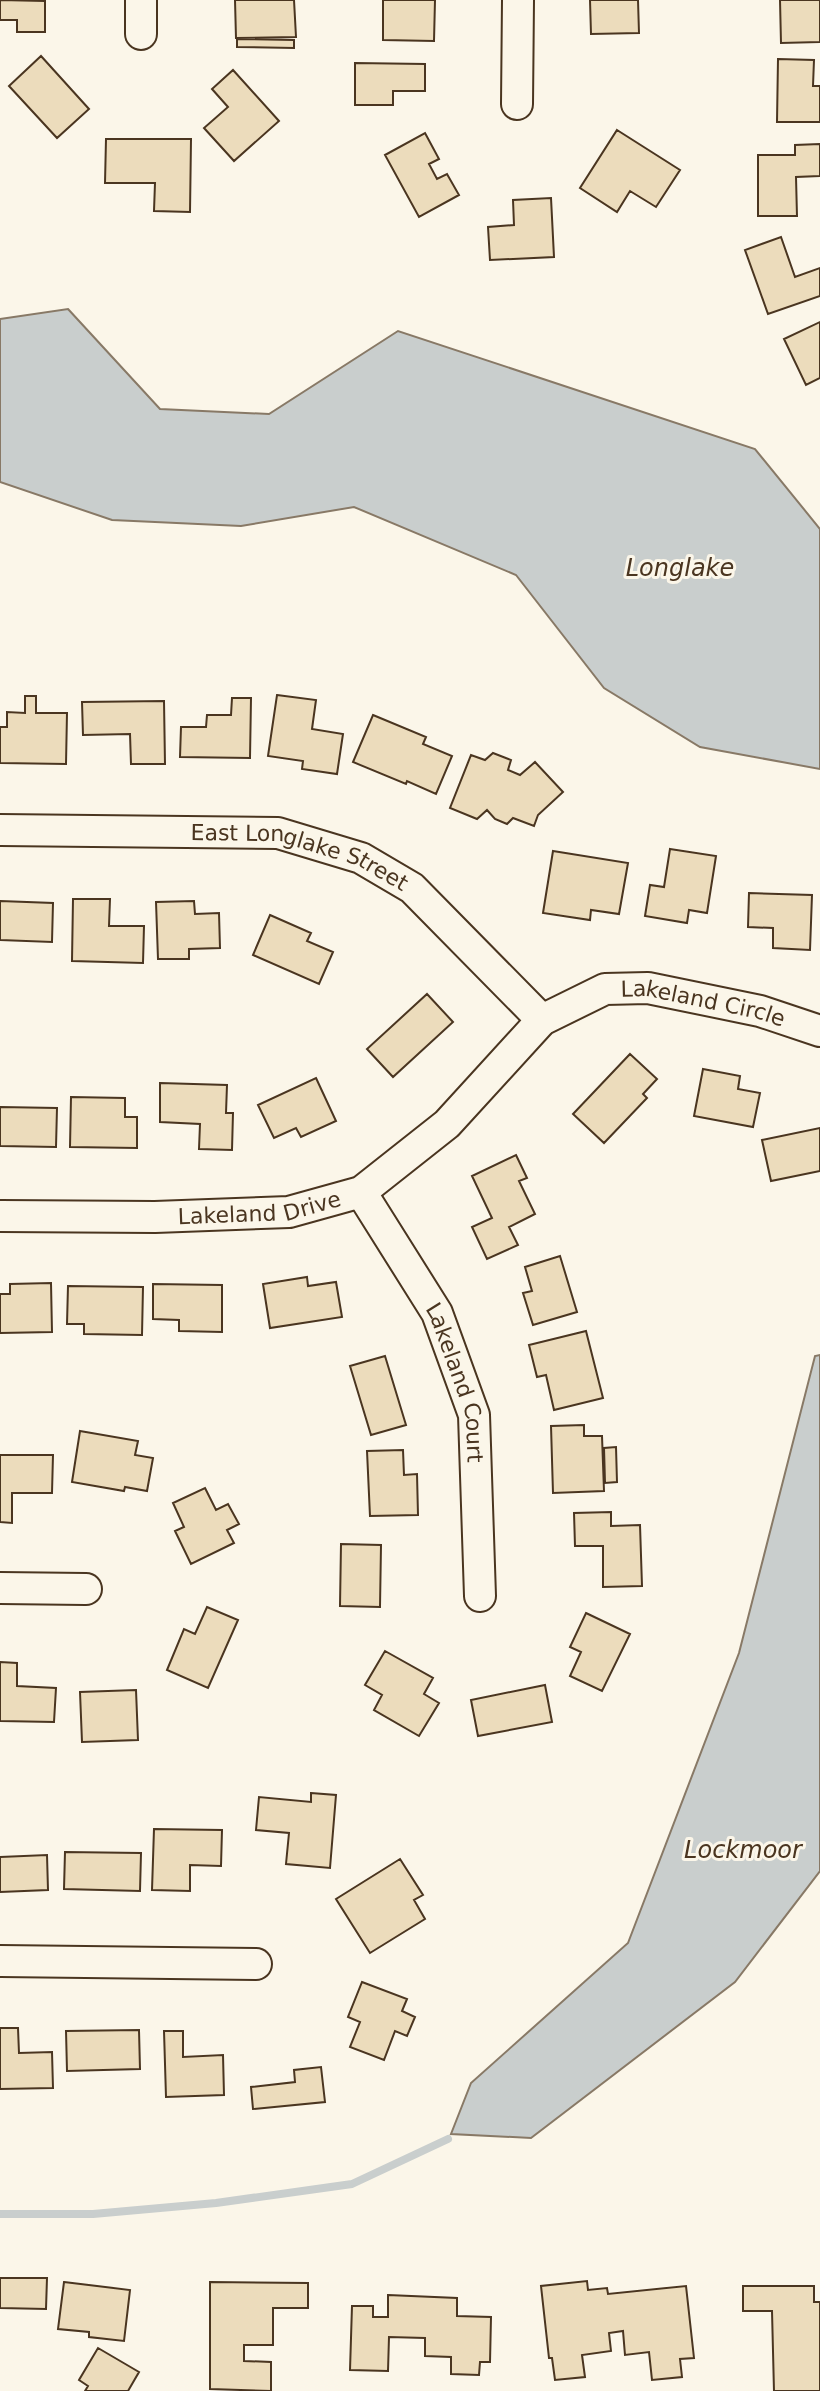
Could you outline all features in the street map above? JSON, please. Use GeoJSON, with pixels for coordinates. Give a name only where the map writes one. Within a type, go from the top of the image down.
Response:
{"type":"FeatureCollection","features":[{"type":"Feature","properties":{"kind":"street"},"geometry":{"type":"LineString","coordinates":[[141,0],[141,34]]}},
{"type":"Feature","properties":{"kind":"street"},"geometry":{"type":"LineString","coordinates":[[517,104],[518,0]]}},
{"type":"Feature","properties":{"kind":"street","name":"East Longlake Street"},"geometry":{"type":"LineString","coordinates":[[0,830],[278,833],[361,858],[412,888],[542,1020]]}},
{"type":"Feature","properties":{"kind":"street","name":"Lakeland Circle"},"geometry":{"type":"LineString","coordinates":[[542,1020],[605,989],[648,988],[760,1011],[820,1031]]}},
{"type":"Feature","properties":{"kind":"street","name":"Lakeland Drive"},"geometry":{"type":"LineString","coordinates":[[0,1216],[155,1217],[289,1212],[361,1192],[447,1124],[542,1020]]}},
{"type":"Feature","properties":{"kind":"street","name":"Lakeland Court"},"geometry":{"type":"LineString","coordinates":[[361,1192],[437,1313],[474,1415],[480,1596]]}},
{"type":"Feature","properties":{"kind":"street"},"geometry":{"type":"LineString","coordinates":[[0,1588],[86,1589]]}},
{"type":"Feature","properties":{"kind":"street"},"geometry":{"type":"LineString","coordinates":[[0,1961],[256,1964]]}},
{"type":"Feature","properties":{"kind":"water","name":"Longlake"},"geometry":{"type":"Polygon","coordinates":[[[68,309],[160,409],[269,414],[398,331],[755,449],[820,529],[820,769],[700,747],[604,688],[516,575],[354,507],[241,526],[112,520],[0,482],[0,319],[68,309]]]}},
{"type":"Feature","properties":{"kind":"water","name":"Lockmoor"},"geometry":{"type":"Polygon","coordinates":[[[820,1355],[820,1871],[735,1982],[531,2138],[451,2134],[471,2083],[628,1943],[739,1653],[815,1356],[820,1355]]]}},
{"type":"Feature","properties":{"kind":"building"},"geometry":{"type":"Polygon","coordinates":[[[0,0],[45,1],[45,32],[17,32],[17,20],[0,20],[0,0]]]}},
{"type":"Feature","properties":{"kind":"building"},"geometry":{"type":"Polygon","coordinates":[[[235,0],[294,0],[296,37],[236,38],[235,0]]]}},
{"type":"Feature","properties":{"kind":"building"},"geometry":{"type":"Polygon","coordinates":[[[383,0],[435,0],[434,41],[383,40],[383,0]]]}},
{"type":"Feature","properties":{"kind":"building"},"geometry":{"type":"Polygon","coordinates":[[[590,0],[638,0],[639,33],[591,34],[590,0]]]}},
{"type":"Feature","properties":{"kind":"building"},"geometry":{"type":"Polygon","coordinates":[[[780,0],[820,0],[820,42],[781,43],[780,0]]]}},
{"type":"Feature","properties":{"kind":"building"},"geometry":{"type":"Polygon","coordinates":[[[237,39],[294,40],[294,48],[237,47],[237,39]]]}},
{"type":"Feature","properties":{"kind":"building"},"geometry":{"type":"Polygon","coordinates":[[[41,56],[89,109],[57,138],[9,86],[41,56]]]}},
{"type":"Feature","properties":{"kind":"building"},"geometry":{"type":"Polygon","coordinates":[[[778,59],[814,60],[813,86],[820,86],[820,122],[777,122],[778,59]]]}},
{"type":"Feature","properties":{"kind":"building"},"geometry":{"type":"Polygon","coordinates":[[[355,63],[425,64],[425,91],[393,91],[393,105],[355,105],[355,63]]]}},
{"type":"Feature","properties":{"kind":"building"},"geometry":{"type":"Polygon","coordinates":[[[233,70],[279,121],[234,161],[204,128],[228,107],[212,89],[233,70]]]}},
{"type":"Feature","properties":{"kind":"building"},"geometry":{"type":"Polygon","coordinates":[[[617,130],[680,170],[656,207],[630,191],[617,212],[580,188],[617,130]]]}},
{"type":"Feature","properties":{"kind":"building"},"geometry":{"type":"Polygon","coordinates":[[[425,133],[439,159],[429,164],[437,179],[447,174],[459,195],[419,217],[385,155],[425,133]]]}},
{"type":"Feature","properties":{"kind":"building"},"geometry":{"type":"Polygon","coordinates":[[[106,139],[191,139],[190,212],[154,211],[155,183],[105,183],[106,139]]]}},
{"type":"Feature","properties":{"kind":"building"},"geometry":{"type":"Polygon","coordinates":[[[820,144],[820,176],[796,177],[797,216],[758,216],[758,155],[795,155],[795,145],[820,144]]]}},
{"type":"Feature","properties":{"kind":"building"},"geometry":{"type":"Polygon","coordinates":[[[551,198],[554,257],[490,260],[488,227],[514,225],[513,200],[551,198]]]}},
{"type":"Feature","properties":{"kind":"building"},"geometry":{"type":"Polygon","coordinates":[[[781,237],[795,277],[820,268],[820,296],[768,314],[745,250],[781,237]]]}},
{"type":"Feature","properties":{"kind":"building"},"geometry":{"type":"Polygon","coordinates":[[[820,322],[820,378],[806,385],[784,339],[820,322]]]}},
{"type":"Feature","properties":{"kind":"building"},"geometry":{"type":"Polygon","coordinates":[[[277,695],[316,700],[312,729],[343,734],[337,774],[302,769],[303,761],[268,756],[277,695]]]}},
{"type":"Feature","properties":{"kind":"building"},"geometry":{"type":"Polygon","coordinates":[[[25,696],[36,696],[36,713],[67,713],[66,764],[0,763],[0,727],[7,727],[7,712],[25,713],[25,696]]]}},
{"type":"Feature","properties":{"kind":"building"},"geometry":{"type":"Polygon","coordinates":[[[232,698],[251,698],[250,758],[180,757],[181,727],[206,727],[207,715],[231,715],[232,698]]]}},
{"type":"Feature","properties":{"kind":"building"},"geometry":{"type":"Polygon","coordinates":[[[164,701],[165,764],[131,764],[130,734],[83,735],[82,702],[164,701]]]}},
{"type":"Feature","properties":{"kind":"building"},"geometry":{"type":"Polygon","coordinates":[[[373,715],[426,737],[423,744],[452,756],[436,794],[353,762],[373,715]]]}},
{"type":"Feature","properties":{"kind":"building"},"geometry":{"type":"Polygon","coordinates":[[[493,753],[511,760],[508,770],[520,775],[535,762],[563,792],[538,815],[534,826],[513,818],[507,824],[495,819],[487,810],[477,819],[450,808],[471,755],[485,760],[493,753]]]}},
{"type":"Feature","properties":{"kind":"building"},"geometry":{"type":"Polygon","coordinates":[[[670,849],[716,856],[707,913],[689,910],[687,923],[645,916],[650,885],[664,887],[670,849]]]}},
{"type":"Feature","properties":{"kind":"building"},"geometry":{"type":"Polygon","coordinates":[[[553,851],[628,863],[619,914],[591,910],[590,920],[543,913],[553,851]]]}},
{"type":"Feature","properties":{"kind":"building"},"geometry":{"type":"Polygon","coordinates":[[[749,893],[812,895],[810,950],[773,948],[773,928],[748,927],[749,893]]]}},
{"type":"Feature","properties":{"kind":"building"},"geometry":{"type":"Polygon","coordinates":[[[73,899],[110,899],[109,926],[144,926],[143,963],[72,961],[73,899]]]}},
{"type":"Feature","properties":{"kind":"building"},"geometry":{"type":"Polygon","coordinates":[[[0,901],[53,903],[52,942],[0,940],[0,901]]]}},
{"type":"Feature","properties":{"kind":"building"},"geometry":{"type":"Polygon","coordinates":[[[194,901],[195,914],[219,913],[220,948],[189,949],[189,959],[158,959],[156,902],[194,901]]]}},
{"type":"Feature","properties":{"kind":"building"},"geometry":{"type":"Polygon","coordinates":[[[270,915],[311,933],[307,941],[333,952],[319,984],[253,955],[270,915]]]}},
{"type":"Feature","properties":{"kind":"building"},"geometry":{"type":"Polygon","coordinates":[[[427,994],[453,1022],[393,1077],[367,1049],[427,994]]]}},
{"type":"Feature","properties":{"kind":"building"},"geometry":{"type":"Polygon","coordinates":[[[630,1054],[657,1079],[643,1094],[647,1098],[604,1143],[573,1114],[630,1054]]]}},
{"type":"Feature","properties":{"kind":"building"},"geometry":{"type":"Polygon","coordinates":[[[703,1069],[740,1076],[738,1089],[760,1093],[753,1127],[694,1116],[703,1069]]]}},
{"type":"Feature","properties":{"kind":"building"},"geometry":{"type":"Polygon","coordinates":[[[316,1078],[336,1121],[301,1137],[296,1128],[274,1138],[258,1105],[316,1078]]]}},
{"type":"Feature","properties":{"kind":"building"},"geometry":{"type":"Polygon","coordinates":[[[160,1083],[227,1085],[226,1113],[233,1113],[232,1150],[199,1149],[200,1124],[160,1122],[160,1083]]]}},
{"type":"Feature","properties":{"kind":"building"},"geometry":{"type":"Polygon","coordinates":[[[71,1097],[125,1098],[125,1117],[137,1117],[137,1148],[70,1147],[71,1097]]]}},
{"type":"Feature","properties":{"kind":"building"},"geometry":{"type":"Polygon","coordinates":[[[0,1107],[57,1108],[56,1147],[0,1146],[0,1107]]]}},
{"type":"Feature","properties":{"kind":"building"},"geometry":{"type":"Polygon","coordinates":[[[820,1128],[820,1171],[771,1181],[762,1140],[820,1128]]]}},
{"type":"Feature","properties":{"kind":"building"},"geometry":{"type":"Polygon","coordinates":[[[516,1155],[527,1178],[519,1181],[535,1214],[509,1227],[518,1245],[487,1259],[472,1227],[492,1218],[472,1176],[516,1155]]]}},
{"type":"Feature","properties":{"kind":"building"},"geometry":{"type":"Polygon","coordinates":[[[560,1256],[577,1312],[533,1325],[523,1293],[532,1291],[525,1267],[560,1256]]]}},
{"type":"Feature","properties":{"kind":"building"},"geometry":{"type":"Polygon","coordinates":[[[307,1277],[308,1286],[336,1282],[342,1317],[270,1328],[263,1284],[307,1277]]]}},
{"type":"Feature","properties":{"kind":"building"},"geometry":{"type":"Polygon","coordinates":[[[51,1283],[52,1332],[0,1333],[0,1294],[10,1294],[10,1284],[51,1283]]]}},
{"type":"Feature","properties":{"kind":"building"},"geometry":{"type":"Polygon","coordinates":[[[153,1284],[222,1285],[222,1332],[179,1331],[179,1320],[153,1319],[153,1284]]]}},
{"type":"Feature","properties":{"kind":"building"},"geometry":{"type":"Polygon","coordinates":[[[68,1286],[143,1287],[142,1335],[84,1334],[84,1324],[67,1324],[68,1286]]]}},
{"type":"Feature","properties":{"kind":"building"},"geometry":{"type":"Polygon","coordinates":[[[586,1331],[603,1398],[554,1410],[546,1375],[537,1377],[529,1345],[586,1331]]]}},
{"type":"Feature","properties":{"kind":"building"},"geometry":{"type":"Polygon","coordinates":[[[385,1356],[406,1425],[371,1435],[350,1366],[385,1356]]]}},
{"type":"Feature","properties":{"kind":"building"},"geometry":{"type":"Polygon","coordinates":[[[584,1425],[584,1436],[602,1436],[604,1491],[553,1493],[551,1426],[584,1425]]]}},
{"type":"Feature","properties":{"kind":"building"},"geometry":{"type":"Polygon","coordinates":[[[80,1431],[138,1441],[135,1455],[153,1458],[147,1491],[125,1487],[124,1491],[72,1482],[80,1431]]]}},
{"type":"Feature","properties":{"kind":"building"},"geometry":{"type":"Polygon","coordinates":[[[616,1447],[617,1482],[605,1483],[604,1448],[616,1447]]]}},
{"type":"Feature","properties":{"kind":"building"},"geometry":{"type":"Polygon","coordinates":[[[403,1450],[404,1475],[417,1474],[418,1515],[370,1516],[367,1451],[403,1450]]]}},
{"type":"Feature","properties":{"kind":"building"},"geometry":{"type":"Polygon","coordinates":[[[0,1455],[53,1455],[52,1493],[12,1493],[12,1523],[0,1522],[0,1455]]]}},
{"type":"Feature","properties":{"kind":"building"},"geometry":{"type":"Polygon","coordinates":[[[205,1488],[216,1510],[228,1504],[239,1524],[227,1530],[234,1543],[191,1564],[175,1531],[184,1527],[173,1503],[205,1488]]]}},
{"type":"Feature","properties":{"kind":"building"},"geometry":{"type":"Polygon","coordinates":[[[611,1512],[611,1526],[640,1525],[642,1586],[603,1587],[603,1546],[575,1546],[574,1513],[611,1512]]]}},
{"type":"Feature","properties":{"kind":"building"},"geometry":{"type":"Polygon","coordinates":[[[341,1544],[381,1545],[380,1607],[340,1606],[341,1544]]]}},
{"type":"Feature","properties":{"kind":"building"},"geometry":{"type":"Polygon","coordinates":[[[207,1607],[238,1620],[208,1688],[167,1670],[184,1629],[195,1634],[207,1607]]]}},
{"type":"Feature","properties":{"kind":"building"},"geometry":{"type":"Polygon","coordinates":[[[586,1613],[630,1634],[602,1691],[570,1676],[581,1652],[570,1647],[586,1613]]]}},
{"type":"Feature","properties":{"kind":"building"},"geometry":{"type":"Polygon","coordinates":[[[385,1651],[433,1678],[424,1694],[439,1703],[419,1736],[374,1710],[382,1695],[365,1685],[385,1651]]]}},
{"type":"Feature","properties":{"kind":"building"},"geometry":{"type":"Polygon","coordinates":[[[0,1662],[17,1663],[17,1686],[56,1688],[54,1722],[0,1721],[0,1662]]]}},
{"type":"Feature","properties":{"kind":"building"},"geometry":{"type":"Polygon","coordinates":[[[545,1685],[552,1722],[478,1736],[471,1700],[545,1685]]]}},
{"type":"Feature","properties":{"kind":"building"},"geometry":{"type":"Polygon","coordinates":[[[136,1690],[138,1740],[82,1742],[80,1692],[136,1690]]]}},
{"type":"Feature","properties":{"kind":"building"},"geometry":{"type":"Polygon","coordinates":[[[311,1793],[336,1795],[330,1868],[286,1864],[289,1833],[256,1830],[259,1797],[311,1802],[311,1793]]]}},
{"type":"Feature","properties":{"kind":"building"},"geometry":{"type":"Polygon","coordinates":[[[154,1829],[222,1830],[221,1866],[190,1865],[190,1891],[152,1890],[154,1829]]]}},
{"type":"Feature","properties":{"kind":"building"},"geometry":{"type":"Polygon","coordinates":[[[65,1852],[141,1853],[140,1891],[64,1889],[65,1852]]]}},
{"type":"Feature","properties":{"kind":"building"},"geometry":{"type":"Polygon","coordinates":[[[47,1855],[48,1890],[0,1892],[0,1857],[47,1855]]]}},
{"type":"Feature","properties":{"kind":"building"},"geometry":{"type":"Polygon","coordinates":[[[400,1859],[423,1895],[414,1900],[425,1919],[370,1953],[336,1899],[400,1859]]]}},
{"type":"Feature","properties":{"kind":"building"},"geometry":{"type":"Polygon","coordinates":[[[362,1982],[407,1999],[402,2011],[415,2017],[407,2036],[395,2031],[384,2060],[350,2047],[360,2022],[348,2017],[362,1982]]]}},
{"type":"Feature","properties":{"kind":"building"},"geometry":{"type":"Polygon","coordinates":[[[0,2028],[18,2028],[19,2053],[52,2052],[53,2088],[0,2089],[0,2028]]]}},
{"type":"Feature","properties":{"kind":"building"},"geometry":{"type":"Polygon","coordinates":[[[139,2030],[140,2069],[67,2071],[66,2031],[139,2030]]]}},
{"type":"Feature","properties":{"kind":"building"},"geometry":{"type":"Polygon","coordinates":[[[164,2031],[183,2031],[183,2057],[223,2055],[224,2095],[166,2097],[164,2031]]]}},
{"type":"Feature","properties":{"kind":"building"},"geometry":{"type":"Polygon","coordinates":[[[321,2067],[325,2102],[253,2109],[251,2087],[295,2082],[294,2070],[321,2067]]]}},
{"type":"Feature","properties":{"kind":"building"},"geometry":{"type":"Polygon","coordinates":[[[0,2278],[47,2278],[46,2309],[0,2308],[0,2278]]]}},
{"type":"Feature","properties":{"kind":"building"},"geometry":{"type":"Polygon","coordinates":[[[587,2281],[588,2290],[607,2288],[608,2294],[686,2286],[694,2358],[680,2359],[682,2377],[652,2380],[649,2352],[625,2355],[623,2331],[609,2333],[611,2351],[582,2355],[585,2377],[555,2380],[552,2358],[549,2358],[541,2286],[587,2281]]]}},
{"type":"Feature","properties":{"kind":"building"},"geometry":{"type":"Polygon","coordinates":[[[64,2282],[130,2290],[124,2341],[89,2337],[89,2332],[58,2329],[64,2282]]]}},
{"type":"Feature","properties":{"kind":"building"},"geometry":{"type":"Polygon","coordinates":[[[210,2282],[308,2283],[308,2308],[273,2308],[273,2345],[244,2345],[244,2361],[271,2362],[271,2391],[210,2389],[210,2282]]]}},
{"type":"Feature","properties":{"kind":"building"},"geometry":{"type":"Polygon","coordinates":[[[743,2286],[814,2286],[814,2302],[820,2302],[820,2391],[774,2391],[772,2311],[743,2311],[743,2286]]]}},
{"type":"Feature","properties":{"kind":"building"},"geometry":{"type":"Polygon","coordinates":[[[388,2295],[457,2298],[457,2316],[491,2317],[490,2362],[480,2362],[479,2375],[451,2374],[451,2357],[425,2356],[425,2338],[389,2337],[388,2371],[350,2370],[352,2306],[373,2306],[373,2317],[388,2317],[388,2295]]]}},
{"type":"Feature","properties":{"kind":"building"},"geometry":{"type":"Polygon","coordinates":[[[98,2348],[139,2372],[128,2391],[85,2391],[88,2386],[79,2380],[98,2348]]]}},
{"type":"Feature","properties":{"kind":"waterway"},"geometry":{"type":"LineString","coordinates":[[0,2214],[93,2214],[216,2203],[352,2184],[448,2139]]}}]}
